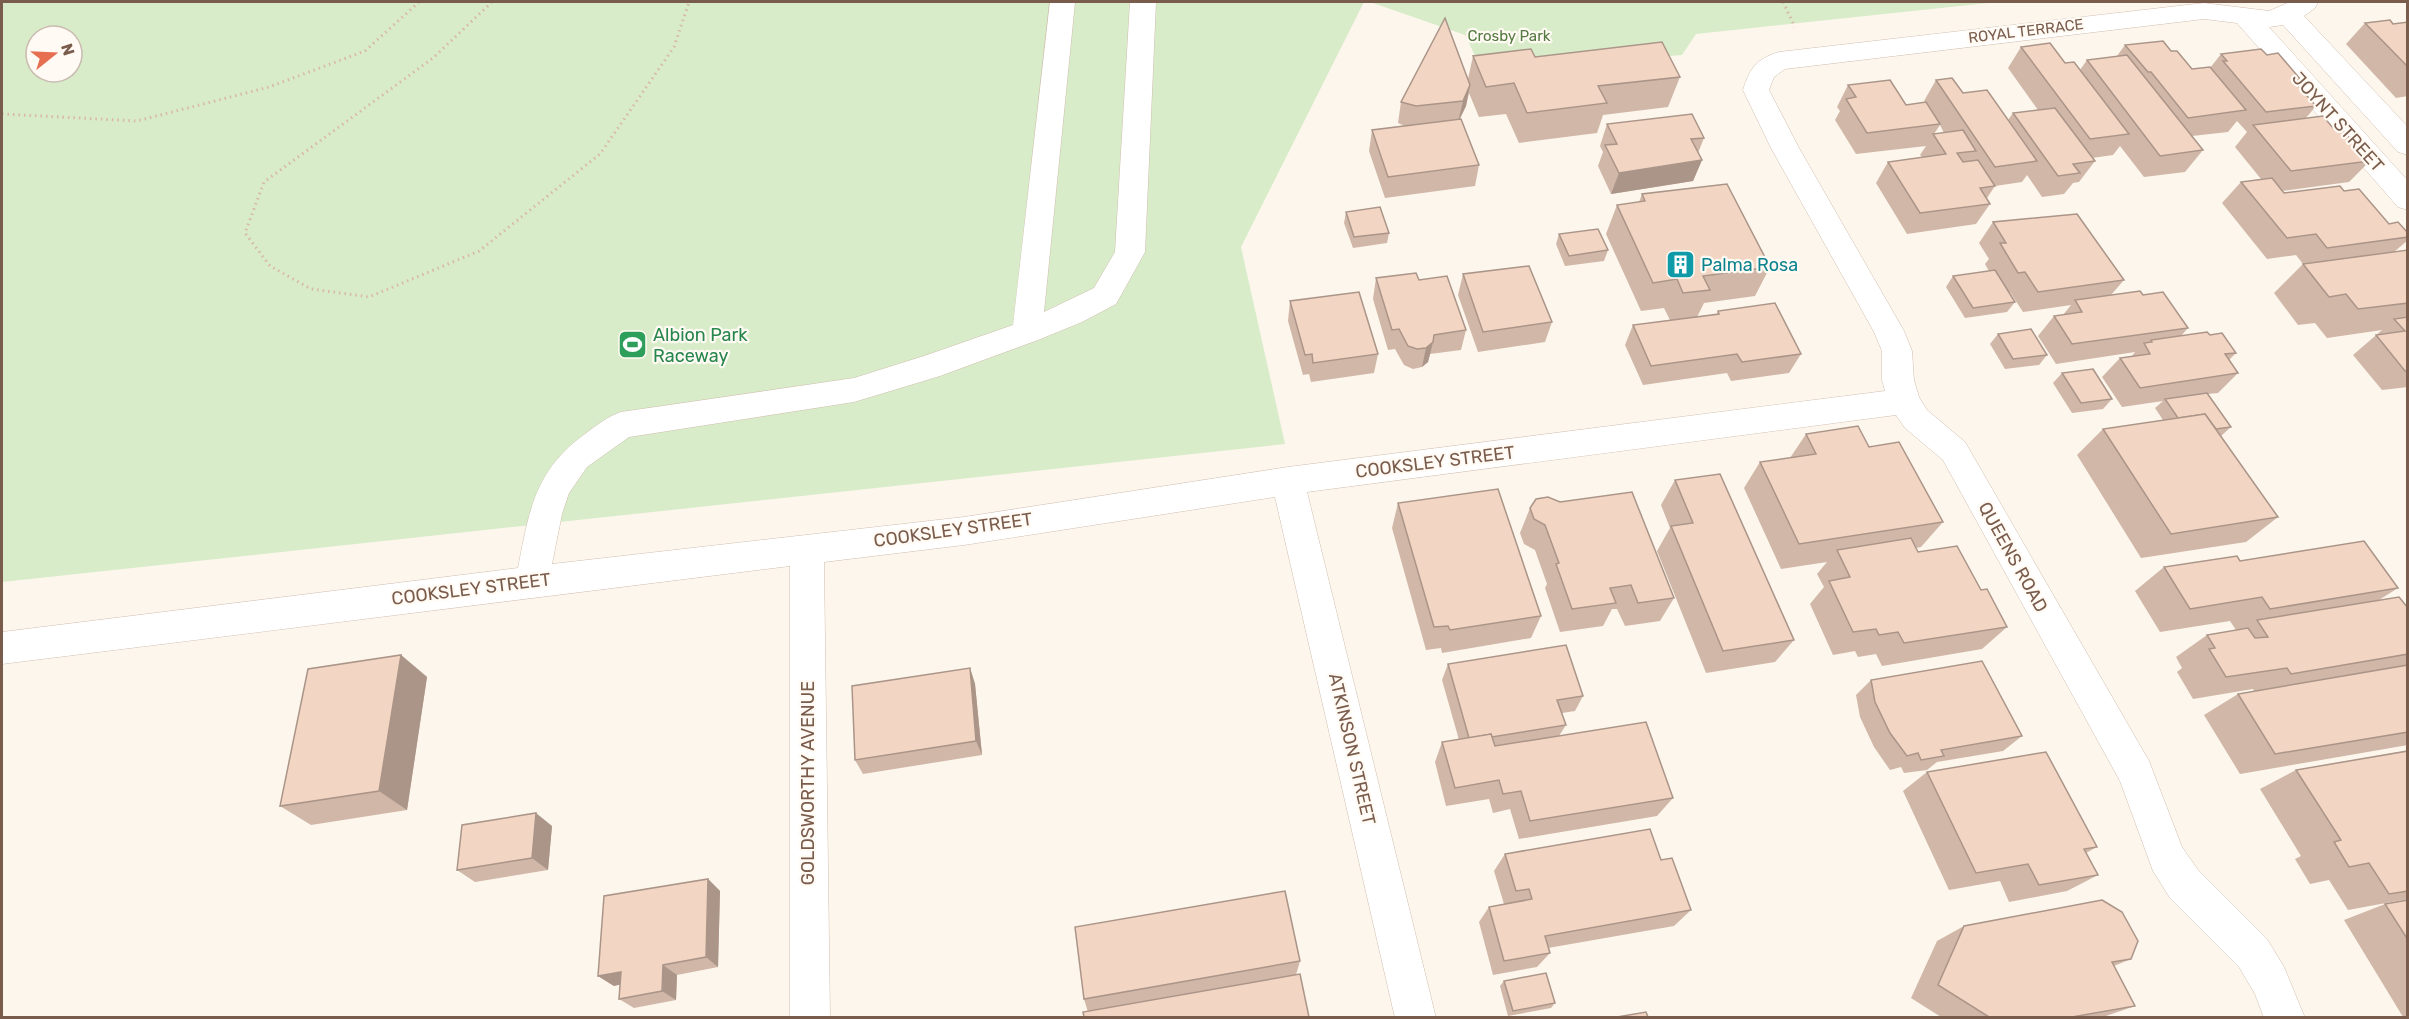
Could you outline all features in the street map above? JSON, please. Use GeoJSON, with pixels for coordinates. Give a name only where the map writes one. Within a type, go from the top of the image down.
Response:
{"type":"FeatureCollection","features":[{"type":"Feature","properties":{"kind":"street"},"geometry":{"type":"LineString","coordinates":[[1027,332],[1062,2]]}},
{"type":"Feature","properties":{"kind":"street"},"geometry":{"type":"LineString","coordinates":[[532,581],[545,514],[555,487],[576,458],[621,425],[854,390],[929,367],[1027,332],[1071,314],[1105,296],[1130,252],[1143,2]]}},
{"type":"Feature","properties":{"kind":"street","name":"ROYAL TERRACE"},"geometry":{"type":"LineString","coordinates":[[1756,90],[1762,72],[1779,61],[2177,13],[2215,11],[2274,19],[2298,8]]}},
{"type":"Feature","properties":{"kind":"street","name":"JOYNT STREET"},"geometry":{"type":"LineString","coordinates":[[2298,8],[2408,145]]}},
{"type":"Feature","properties":{"kind":"street","name":"JOYNT STREET"},"geometry":{"type":"LineString","coordinates":[[2246,17],[2408,200]]}},
{"type":"Feature","properties":{"kind":"street","name":"QUEENS ROAD"},"geometry":{"type":"LineString","coordinates":[[1756,90],[1785,148],[1889,331],[1897,351],[1898,380],[1904,401],[1916,419],[1954,451],[2136,773],[2147,799],[2162,849],[2175,871],[2195,896],[2243,941],[2261,966],[2286,1017]]}},
{"type":"Feature","properties":{"kind":"street","name":"COOKSLEY STREET"},"geometry":{"type":"LineString","coordinates":[[2,648],[532,581],[964,531],[1287,481],[1904,401]]}},
{"type":"Feature","properties":{"kind":"street","name":"ATKINSON STREET"},"geometry":{"type":"LineString","coordinates":[[1287,481],[1416,1017]]}},
{"type":"Feature","properties":{"kind":"street","name":"GOLDSWORTHY AVENUE"},"geometry":{"type":"LineString","coordinates":[[807,549],[810,1017]]}},
{"type":"Feature","properties":{"kind":"path"},"geometry":{"type":"LineString","coordinates":[[2,114],[137,121],[269,87],[365,51],[419,2]]}},
{"type":"Feature","properties":{"kind":"path"},"geometry":{"type":"LineString","coordinates":[[492,2],[433,58],[264,182],[245,233],[270,266],[311,289],[369,297],[479,251],[600,154],[674,47],[689,2]]}},
{"type":"Feature","properties":{"kind":"path"},"geometry":{"type":"LineString","coordinates":[[1783,2],[1795,28]]}},
{"type":"Feature","properties":{"kind":"green space","name":"Albion Park Raceway"},"geometry":{"type":"Polygon","coordinates":[[[2,2],[1364,2],[1241,247],[1285,444],[2,582],[2,2]]]}},
{"type":"Feature","properties":{"kind":"green space","name":"Crosby Park"},"geometry":{"type":"Polygon","coordinates":[[[1370,2],[1998,2],[1696,34],[1682,55],[1483,72],[1465,35],[1370,2]]]}},
{"type":"Feature","properties":{"kind":"building"},"geometry":{"type":"Polygon","coordinates":[[[1445,18],[1470,85],[1463,101],[1416,106],[1401,102],[1445,18]]]}},
{"type":"Feature","properties":{"kind":"building"},"geometry":{"type":"Polygon","coordinates":[[[2390,20],[2393,24],[2408,22],[2408,67],[2365,23],[2390,20]]]}},
{"type":"Feature","properties":{"kind":"building"},"geometry":{"type":"Polygon","coordinates":[[[2163,41],[2171,51],[2177,51],[2192,69],[2210,67],[2246,110],[2188,118],[2151,72],[2148,72],[2125,45],[2163,41]]]}},
{"type":"Feature","properties":{"kind":"building"},"geometry":{"type":"Polygon","coordinates":[[[1662,42],[1680,77],[1598,86],[1607,103],[1527,113],[1514,83],[1486,87],[1473,56],[1531,49],[1535,57],[1662,42]]]}},
{"type":"Feature","properties":{"kind":"building"},"geometry":{"type":"Polygon","coordinates":[[[2050,43],[2065,63],[2074,62],[2129,134],[2090,139],[2021,47],[2050,43]]]}},
{"type":"Feature","properties":{"kind":"building"},"geometry":{"type":"Polygon","coordinates":[[[2261,49],[2267,55],[2278,53],[2301,80],[2294,81],[2316,106],[2266,112],[2223,61],[2227,61],[2221,54],[2261,49]]]}},
{"type":"Feature","properties":{"kind":"building"},"geometry":{"type":"Polygon","coordinates":[[[2127,55],[2203,150],[2160,156],[2087,60],[2127,55]]]}},
{"type":"Feature","properties":{"kind":"building"},"geometry":{"type":"Polygon","coordinates":[[[1952,78],[1963,93],[1987,90],[2037,161],[1995,167],[1936,80],[1952,78]]]}},
{"type":"Feature","properties":{"kind":"building"},"geometry":{"type":"Polygon","coordinates":[[[1890,80],[1906,105],[1926,102],[1940,124],[1867,133],[1846,99],[1856,97],[1848,85],[1890,80]]]}},
{"type":"Feature","properties":{"kind":"building"},"geometry":{"type":"Polygon","coordinates":[[[2055,108],[2095,161],[2073,164],[2080,173],[2058,176],[2013,113],[2055,108]]]}},
{"type":"Feature","properties":{"kind":"building"},"geometry":{"type":"Polygon","coordinates":[[[1692,114],[1704,138],[1691,139],[1702,160],[1619,173],[1605,145],[1617,144],[1607,124],[1692,114]]]}},
{"type":"Feature","properties":{"kind":"building"},"geometry":{"type":"Polygon","coordinates":[[[2323,116],[2333,128],[2340,127],[2370,161],[2291,171],[2253,125],[2323,116]]]}},
{"type":"Feature","properties":{"kind":"building"},"geometry":{"type":"Polygon","coordinates":[[[1461,119],[1479,165],[1388,177],[1372,130],[1461,119]]]}},
{"type":"Feature","properties":{"kind":"building"},"geometry":{"type":"Polygon","coordinates":[[[1963,130],[1976,151],[1957,153],[1963,162],[1978,160],[1995,186],[1980,188],[1990,204],[1920,213],[1888,162],[1946,154],[1933,134],[1963,130]]]}},
{"type":"Feature","properties":{"kind":"building"},"geometry":{"type":"Polygon","coordinates":[[[2272,178],[2284,193],[2340,186],[2344,191],[2359,189],[2389,224],[2398,222],[2408,233],[2408,237],[2327,248],[2316,234],[2287,238],[2241,182],[2272,178]]]}},
{"type":"Feature","properties":{"kind":"building"},"geometry":{"type":"Polygon","coordinates":[[[1727,184],[1770,267],[1703,276],[1710,290],[1683,293],[1677,279],[1653,283],[1617,205],[1645,201],[1642,194],[1727,184]]]}},
{"type":"Feature","properties":{"kind":"building"},"geometry":{"type":"Polygon","coordinates":[[[1380,207],[1389,233],[1354,237],[1346,212],[1380,207]]]}},
{"type":"Feature","properties":{"kind":"building"},"geometry":{"type":"Polygon","coordinates":[[[2077,214],[2124,280],[2038,292],[2025,272],[2018,273],[2000,243],[2006,243],[1993,222],[2077,214]]]}},
{"type":"Feature","properties":{"kind":"building"},"geometry":{"type":"Polygon","coordinates":[[[1598,229],[1608,250],[1569,256],[1559,234],[1598,229]]]}},
{"type":"Feature","properties":{"kind":"building"},"geometry":{"type":"Polygon","coordinates":[[[2408,250],[2408,303],[2358,309],[2346,294],[2329,297],[2303,264],[2408,250]]]}},
{"type":"Feature","properties":{"kind":"building"},"geometry":{"type":"Polygon","coordinates":[[[1529,266],[1552,322],[1483,332],[1463,274],[1529,266]]]}},
{"type":"Feature","properties":{"kind":"building"},"geometry":{"type":"Polygon","coordinates":[[[1995,270],[2015,302],[1973,308],[1953,276],[1995,270]]]}},
{"type":"Feature","properties":{"kind":"building"},"geometry":{"type":"Polygon","coordinates":[[[1416,273],[1419,280],[1447,276],[1466,330],[1434,335],[1433,342],[1426,348],[1417,349],[1408,346],[1399,329],[1392,330],[1376,278],[1416,273]]]}},
{"type":"Feature","properties":{"kind":"building"},"geometry":{"type":"Polygon","coordinates":[[[2140,291],[2143,295],[2163,292],[2188,328],[2072,344],[2054,316],[2082,312],[2075,300],[2140,291]]]}},
{"type":"Feature","properties":{"kind":"building"},"geometry":{"type":"Polygon","coordinates":[[[1359,292],[1378,354],[1313,363],[1312,354],[1305,355],[1290,301],[1359,292]]]}},
{"type":"Feature","properties":{"kind":"building"},"geometry":{"type":"Polygon","coordinates":[[[1775,303],[1801,354],[1742,362],[1737,354],[1651,366],[1633,325],[1719,314],[1718,311],[1775,303]]]}},
{"type":"Feature","properties":{"kind":"building"},"geometry":{"type":"Polygon","coordinates":[[[2408,317],[2408,371],[2405,371],[2376,335],[2405,331],[2394,319],[2408,317]]]}},
{"type":"Feature","properties":{"kind":"building"},"geometry":{"type":"Polygon","coordinates":[[[2031,329],[2047,355],[2013,359],[1998,334],[2031,329]]]}},
{"type":"Feature","properties":{"kind":"building"},"geometry":{"type":"Polygon","coordinates":[[[2207,332],[2210,335],[2222,333],[2236,353],[2225,354],[2238,373],[2140,388],[2120,358],[2150,354],[2144,343],[2152,342],[2151,340],[2207,332]]]}},
{"type":"Feature","properties":{"kind":"building"},"geometry":{"type":"Polygon","coordinates":[[[2093,369],[2112,399],[2081,403],[2062,373],[2093,369]]]}},
{"type":"Feature","properties":{"kind":"building"},"geometry":{"type":"Polygon","coordinates":[[[2207,393],[2231,427],[2216,429],[2205,414],[2178,418],[2165,399],[2207,393]]]}},
{"type":"Feature","properties":{"kind":"building"},"geometry":{"type":"Polygon","coordinates":[[[2205,414],[2278,517],[2171,534],[2103,429],[2205,414]]]}},
{"type":"Feature","properties":{"kind":"building"},"geometry":{"type":"Polygon","coordinates":[[[1858,426],[1869,447],[1899,442],[1943,522],[1799,544],[1760,462],[1816,454],[1806,434],[1858,426]]]}},
{"type":"Feature","properties":{"kind":"building"},"geometry":{"type":"Polygon","coordinates":[[[1720,474],[1794,640],[1723,651],[1671,526],[1693,523],[1675,480],[1720,474]]]}},
{"type":"Feature","properties":{"kind":"building"},"geometry":{"type":"Polygon","coordinates":[[[1498,489],[1541,616],[1450,630],[1448,626],[1434,627],[1398,503],[1498,489]]]}},
{"type":"Feature","properties":{"kind":"building"},"geometry":{"type":"Polygon","coordinates":[[[1632,492],[1674,598],[1638,603],[1631,585],[1610,588],[1616,603],[1572,609],[1545,525],[1534,519],[1530,508],[1536,499],[1548,497],[1560,502],[1632,492]]]}},
{"type":"Feature","properties":{"kind":"building"},"geometry":{"type":"Polygon","coordinates":[[[1911,538],[1918,552],[1957,546],[1981,590],[1987,589],[2007,627],[1904,643],[1898,632],[1879,635],[1876,629],[1853,632],[1829,581],[1850,577],[1837,550],[1911,538]]]}},
{"type":"Feature","properties":{"kind":"building"},"geometry":{"type":"Polygon","coordinates":[[[2364,541],[2398,588],[2270,609],[2262,597],[2190,609],[2164,567],[2237,556],[2240,561],[2364,541]]]}},
{"type":"Feature","properties":{"kind":"building"},"geometry":{"type":"Polygon","coordinates":[[[2399,597],[2408,608],[2408,654],[2291,674],[2287,668],[2226,677],[2209,649],[2215,648],[2207,635],[2248,628],[2255,638],[2268,637],[2257,620],[2399,597]]]}},
{"type":"Feature","properties":{"kind":"building"},"geometry":{"type":"Polygon","coordinates":[[[1566,645],[1583,696],[1557,700],[1566,725],[1492,737],[1491,734],[1469,738],[1448,664],[1566,645]]]}},
{"type":"Feature","properties":{"kind":"building"},"geometry":{"type":"Polygon","coordinates":[[[401,655],[379,791],[280,806],[308,669],[401,655]]]}},
{"type":"Feature","properties":{"kind":"building"},"geometry":{"type":"Polygon","coordinates":[[[1982,661],[2022,736],[1941,750],[1944,756],[1921,760],[1918,753],[1907,756],[1890,733],[1875,702],[1871,680],[1982,661]]]}},
{"type":"Feature","properties":{"kind":"building"},"geometry":{"type":"Polygon","coordinates":[[[2408,665],[2408,732],[2275,754],[2238,694],[2408,665]]]}},
{"type":"Feature","properties":{"kind":"building"},"geometry":{"type":"Polygon","coordinates":[[[970,668],[976,741],[855,760],[852,686],[970,668]]]}},
{"type":"Feature","properties":{"kind":"building"},"geometry":{"type":"Polygon","coordinates":[[[1646,722],[1673,798],[1530,821],[1521,791],[1503,794],[1499,780],[1455,788],[1442,742],[1491,734],[1495,746],[1646,722]]]}},
{"type":"Feature","properties":{"kind":"building"},"geometry":{"type":"Polygon","coordinates":[[[2408,751],[2408,891],[2389,894],[2369,863],[2349,867],[2334,842],[2341,840],[2296,770],[2408,751]]]}},
{"type":"Feature","properties":{"kind":"building"},"geometry":{"type":"Polygon","coordinates":[[[2046,752],[2097,847],[2084,849],[2098,875],[2039,885],[2028,864],[1976,873],[1927,772],[2046,752]]]}},
{"type":"Feature","properties":{"kind":"building"},"geometry":{"type":"Polygon","coordinates":[[[536,813],[532,858],[457,870],[462,825],[536,813]]]}},
{"type":"Feature","properties":{"kind":"building"},"geometry":{"type":"Polygon","coordinates":[[[1650,829],[1661,860],[1672,858],[1691,910],[1545,936],[1550,953],[1504,961],[1489,907],[1532,899],[1529,889],[1516,891],[1505,854],[1650,829]]]}},
{"type":"Feature","properties":{"kind":"building"},"geometry":{"type":"Polygon","coordinates":[[[708,879],[706,957],[663,965],[662,991],[619,999],[621,972],[598,976],[604,896],[708,879]]]}},
{"type":"Feature","properties":{"kind":"building"},"geometry":{"type":"Polygon","coordinates":[[[1285,891],[1300,961],[1084,999],[1075,927],[1285,891]]]}},
{"type":"Feature","properties":{"kind":"building"},"geometry":{"type":"Polygon","coordinates":[[[2102,900],[2122,912],[2138,941],[2131,959],[2112,962],[2135,1006],[2072,1017],[1989,1017],[1938,985],[1964,926],[2102,900]]]}},
{"type":"Feature","properties":{"kind":"building"},"geometry":{"type":"Polygon","coordinates":[[[2408,900],[2408,940],[2385,904],[2408,900]]]}},
{"type":"Feature","properties":{"kind":"building"},"geometry":{"type":"Polygon","coordinates":[[[1546,973],[1555,1003],[1513,1011],[1504,981],[1546,973]]]}},
{"type":"Feature","properties":{"kind":"building"},"geometry":{"type":"Polygon","coordinates":[[[1300,974],[1309,1017],[1084,1017],[1083,1012],[1300,974]]]}},
{"type":"Feature","properties":{"kind":"building"},"geometry":{"type":"Polygon","coordinates":[[[1646,1012],[1648,1017],[1617,1017],[1646,1012]]]}},
{"type":"Feature","properties":{"kind":"place","name":"Palma Rosa"},"geometry":{"type":"Point","coordinates":[1680,265]}},
{"type":"Feature","properties":{"kind":"place","name":"Albion Park Raceway"},"geometry":{"type":"Point","coordinates":[632,345]}}]}
